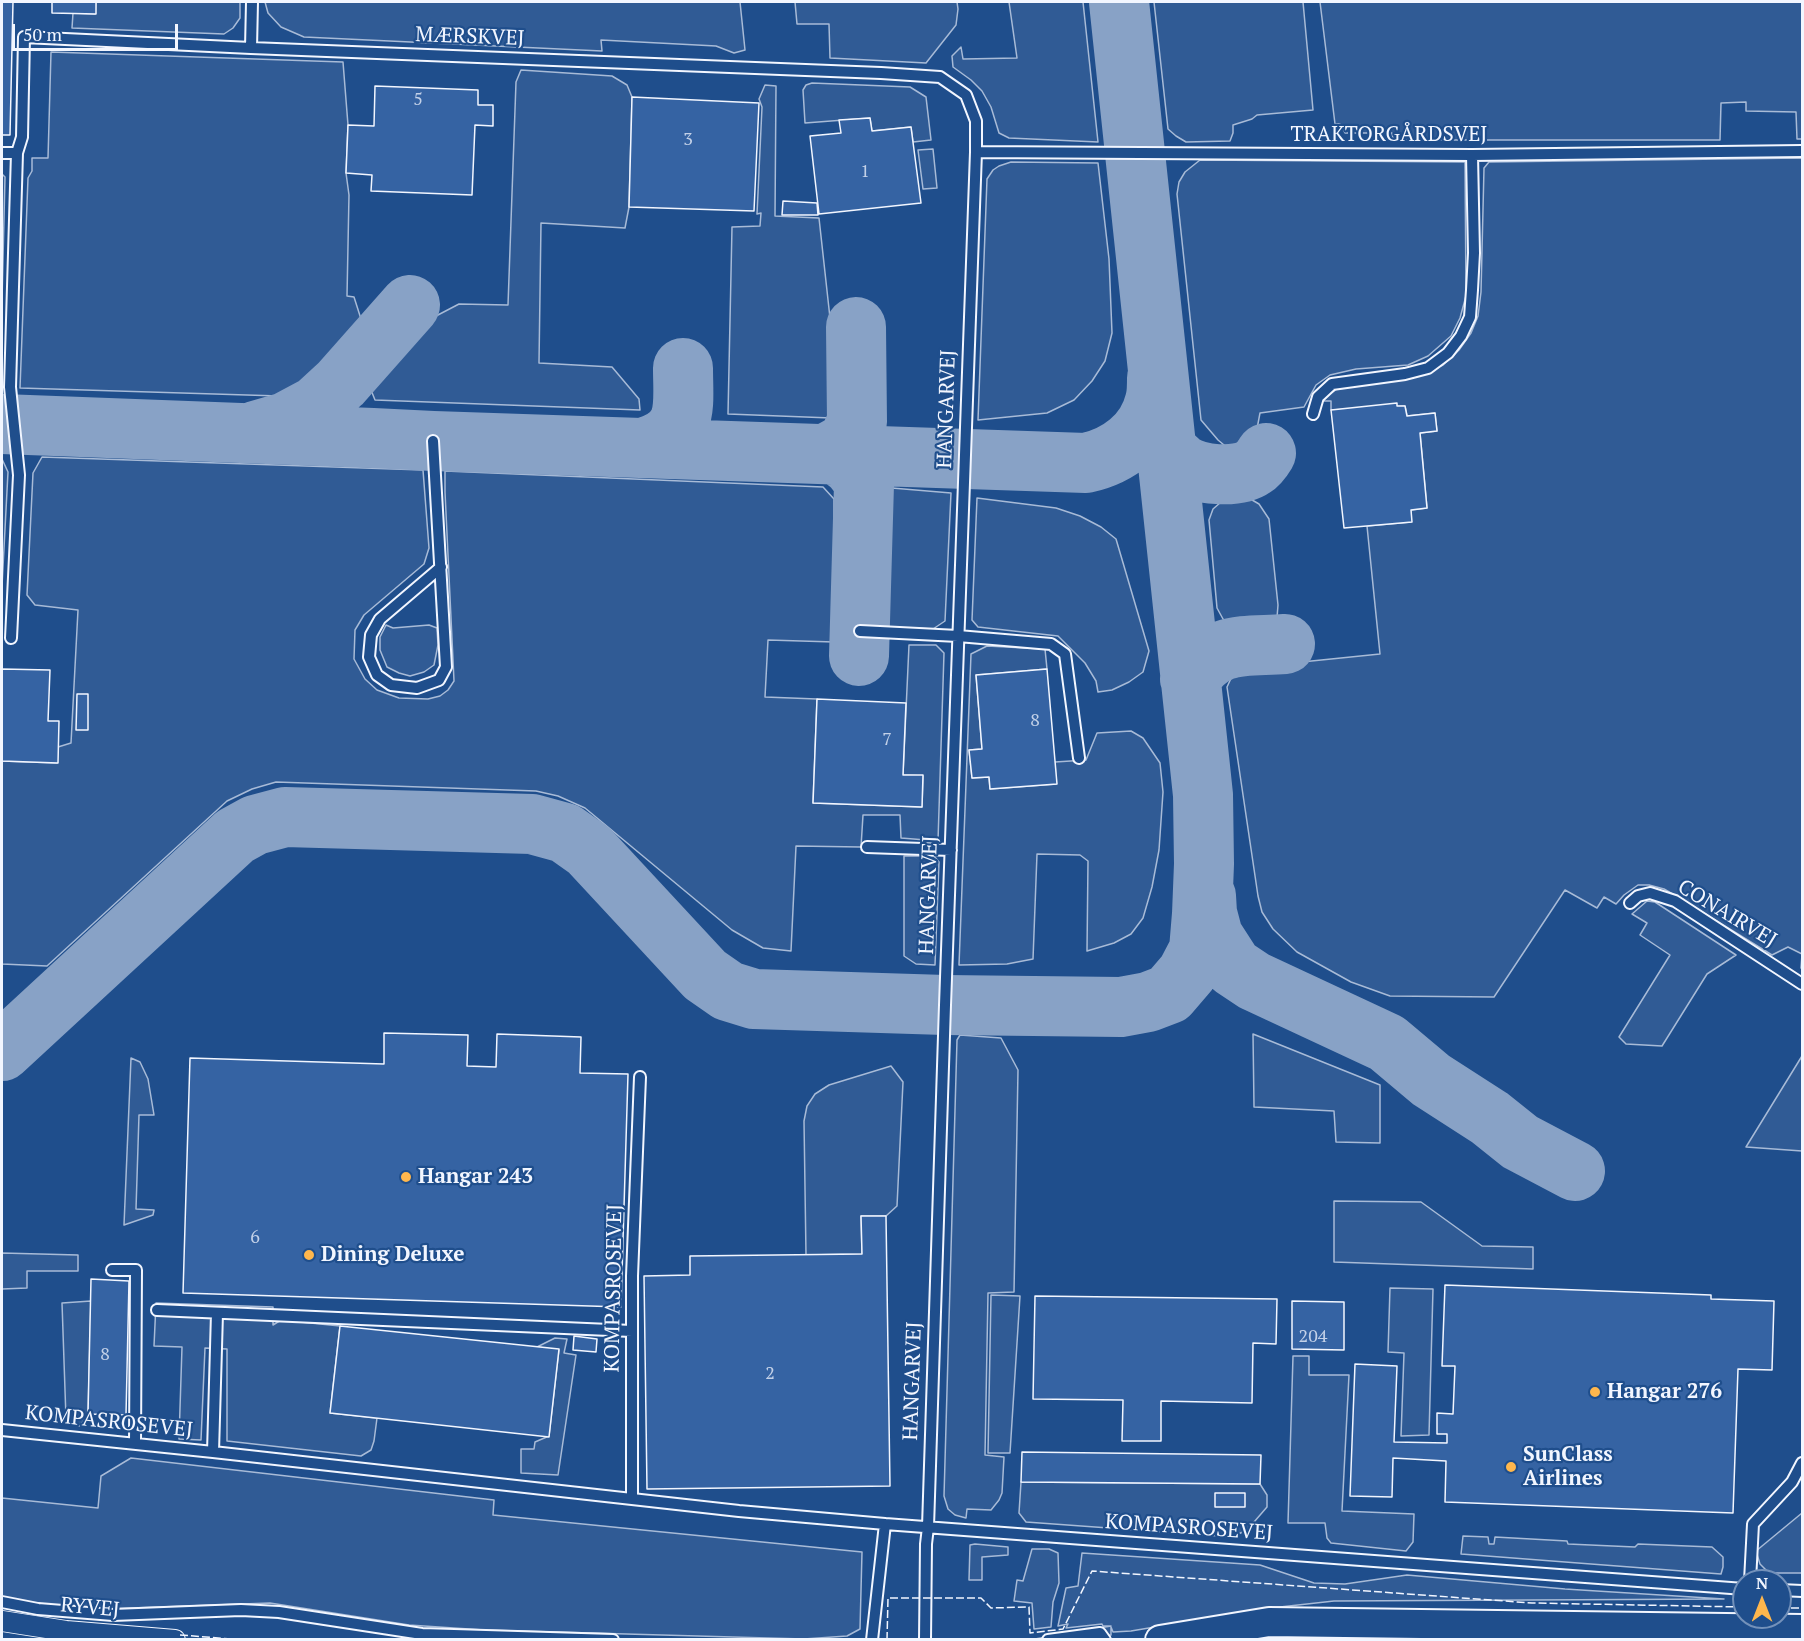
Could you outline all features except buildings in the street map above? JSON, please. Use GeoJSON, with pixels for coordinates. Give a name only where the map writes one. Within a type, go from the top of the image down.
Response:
{"type":"FeatureCollection","features":[{"type":"Feature","properties":{"kind":"street","name":"RYVEJ"},"geometry":{"type":"LineString","coordinates":[[2,1622],[66,1631],[175,1640]]}},
{"type":"Feature","properties":{"kind":"street"},"geometry":{"type":"LineString","coordinates":[[1160,1640],[1269,1622],[1803,1629]]}},
{"type":"Feature","properties":{"kind":"lane"},"geometry":{"type":"LineString","coordinates":[[251,48],[252,2]]}},
{"type":"Feature","properties":{"kind":"lane","name":"MÆRSKVEJ"},"geometry":{"type":"LineString","coordinates":[[17,153],[22,137],[24,37],[940,77],[966,94],[976,121],[976,152]]}},
{"type":"Feature","properties":{"kind":"lane","name":"TRAKTORGÅRDSVEJ"},"geometry":{"type":"LineString","coordinates":[[976,152],[1472,155],[1803,151]]}},
{"type":"Feature","properties":{"kind":"lane","name":"HANGARVEJ"},"geometry":{"type":"LineString","coordinates":[[925,1640],[926,1544],[976,152]]}},
{"type":"Feature","properties":{"kind":"lane"},"geometry":{"type":"LineString","coordinates":[[2,153],[17,153],[10,387],[19,475],[11,638]]}},
{"type":"Feature","properties":{"kind":"lane"},"geometry":{"type":"LineString","coordinates":[[1313,414],[1318,397],[1332,384],[1405,374],[1428,368],[1448,353],[1461,336],[1470,317],[1472,290],[1474,253],[1472,155]]}},
{"type":"Feature","properties":{"kind":"lane"},"geometry":{"type":"LineString","coordinates":[[433,441],[441,567],[446,668],[439,680],[417,688],[391,685],[377,675],[369,657],[371,635],[380,620],[441,567]]}},
{"type":"Feature","properties":{"kind":"lane"},"geometry":{"type":"LineString","coordinates":[[860,631],[1052,644],[1065,654],[1079,758]]}},
{"type":"Feature","properties":{"kind":"lane"},"geometry":{"type":"LineString","coordinates":[[867,847],[951,850]]}},
{"type":"Feature","properties":{"kind":"lane","name":"CONAIRVEJ"},"geometry":{"type":"LineString","coordinates":[[1630,903],[1638,896],[1650,893],[1675,902],[1803,984]]}},
{"type":"Feature","properties":{"kind":"lane","name":"KOMPASROSEVEJ"},"geometry":{"type":"LineString","coordinates":[[632,1499],[632,1276],[640,1077]]}},
{"type":"Feature","properties":{"kind":"lane"},"geometry":{"type":"LineString","coordinates":[[112,1270],[136,1270],[135,1444]]}},
{"type":"Feature","properties":{"kind":"lane"},"geometry":{"type":"LineString","coordinates":[[157,1310],[632,1331]]}},
{"type":"Feature","properties":{"kind":"lane","name":"KOMPASROSEVEJ"},"geometry":{"type":"LineString","coordinates":[[213,1452],[217,1313]]}},
{"type":"Feature","properties":{"kind":"lane","name":"KOMPASROSEVEJ"},"geometry":{"type":"LineString","coordinates":[[2,1430],[739,1511],[885,1524],[1732,1587]]}},
{"type":"Feature","properties":{"kind":"lane"},"geometry":{"type":"LineString","coordinates":[[1750,1569],[1752,1524],[1792,1482],[1803,1463]]}},
{"type":"Feature","properties":{"kind":"lane"},"geometry":{"type":"LineString","coordinates":[[872,1640],[885,1524]]}},
{"type":"Feature","properties":{"kind":"lane"},"geometry":{"type":"LineString","coordinates":[[2,1602],[38,1609],[113,1615],[241,1610],[279,1612],[422,1634],[613,1640]]}},
{"type":"Feature","properties":{"kind":"lane"},"geometry":{"type":"LineString","coordinates":[[1048,1640],[1100,1633],[1105,1640]]}},
{"type":"Feature","properties":{"kind":"shaded area"},"geometry":{"type":"Polygon","coordinates":[[[96,2],[240,2],[240,18],[233,28],[224,34],[72,28],[73,13],[95,14],[96,2]]]}},
{"type":"Feature","properties":{"kind":"shaded area"},"geometry":{"type":"Polygon","coordinates":[[[265,2],[740,2],[745,50],[734,53],[716,46],[601,40],[602,51],[304,37],[281,27],[268,13],[265,2]]]}},
{"type":"Feature","properties":{"kind":"shaded area"},"geometry":{"type":"Polygon","coordinates":[[[795,2],[957,2],[958,9],[956,25],[926,63],[830,58],[829,24],[797,24],[795,2]]]}},
{"type":"Feature","properties":{"kind":"shaded area"},"geometry":{"type":"Polygon","coordinates":[[[1009,2],[1083,2],[1098,142],[1009,138],[999,133],[991,107],[982,91],[953,67],[952,56],[961,47],[963,59],[1017,58],[1009,2]]]}},
{"type":"Feature","properties":{"kind":"shaded area"},"geometry":{"type":"Polygon","coordinates":[[[1154,2],[1303,2],[1313,110],[1257,115],[1233,125],[1230,141],[1186,142],[1176,136],[1168,129],[1154,2]]]}},
{"type":"Feature","properties":{"kind":"shaded area"},"geometry":{"type":"Polygon","coordinates":[[[1320,2],[1802,2],[1802,139],[1797,139],[1796,112],[1746,111],[1746,102],[1721,103],[1720,140],[1393,140],[1392,133],[1345,133],[1340,124],[1335,124],[1320,2]]]}},
{"type":"Feature","properties":{"kind":"shaded area"},"geometry":{"type":"Polygon","coordinates":[[[51,52],[343,62],[348,125],[347,296],[354,297],[361,319],[303,384],[279,396],[20,388],[28,178],[32,171],[32,158],[48,158],[51,52]]]}},
{"type":"Feature","properties":{"kind":"shaded area"},"geometry":{"type":"Polygon","coordinates":[[[521,70],[612,76],[627,85],[632,97],[629,207],[625,228],[541,223],[539,363],[612,367],[639,399],[640,410],[375,400],[369,385],[436,316],[459,304],[508,305],[516,82],[521,70]]]}},
{"type":"Feature","properties":{"kind":"shaded area"},"geometry":{"type":"Polygon","coordinates":[[[812,83],[910,87],[926,97],[931,140],[913,142],[911,127],[872,131],[870,118],[805,123],[803,90],[806,85],[812,83]]]}},
{"type":"Feature","properties":{"kind":"shaded area"},"geometry":{"type":"Polygon","coordinates":[[[765,85],[776,86],[775,216],[819,218],[831,327],[831,418],[728,414],[732,227],[760,226],[761,213],[757,214],[762,107],[759,99],[765,85]]]}},
{"type":"Feature","properties":{"kind":"shaded area"},"geometry":{"type":"Polygon","coordinates":[[[933,149],[937,188],[923,189],[918,150],[933,149]]]}},
{"type":"Feature","properties":{"kind":"shaded area"},"geometry":{"type":"Polygon","coordinates":[[[1802,158],[1802,954],[1788,947],[1772,955],[1664,889],[1649,885],[1638,885],[1616,904],[1604,897],[1597,908],[1565,890],[1494,997],[1390,996],[1351,982],[1297,952],[1273,929],[1262,912],[1227,687],[1233,674],[1243,668],[1380,654],[1367,526],[1411,522],[1411,510],[1427,508],[1420,433],[1437,431],[1435,413],[1407,416],[1405,406],[1331,410],[1331,401],[1324,401],[1324,398],[1337,389],[1425,374],[1443,365],[1459,350],[1471,333],[1478,316],[1481,292],[1484,168],[1489,162],[1802,158]]]}},
{"type":"Feature","properties":{"kind":"shaded area"},"geometry":{"type":"Polygon","coordinates":[[[1200,160],[1465,162],[1466,296],[1460,318],[1451,336],[1428,356],[1408,365],[1356,369],[1330,375],[1316,385],[1304,407],[1260,413],[1256,434],[1251,441],[1241,449],[1230,450],[1201,420],[1177,194],[1179,182],[1185,172],[1200,160]]]}},
{"type":"Feature","properties":{"kind":"shaded area"},"geometry":{"type":"Polygon","coordinates":[[[1011,162],[1098,163],[1109,259],[1112,333],[1105,361],[1092,381],[1074,400],[1047,413],[978,420],[987,179],[993,170],[1011,162]]]}},
{"type":"Feature","properties":{"kind":"shaded area"},"geometry":{"type":"Polygon","coordinates":[[[2,174],[5,177],[2,300],[2,174]]]}},
{"type":"Feature","properties":{"kind":"shaded area"},"geometry":{"type":"Polygon","coordinates":[[[42,457],[423,470],[429,548],[424,564],[364,615],[355,630],[354,659],[365,679],[377,690],[399,698],[428,699],[440,696],[454,681],[445,471],[823,487],[834,499],[834,642],[768,640],[765,697],[817,699],[813,803],[922,807],[923,776],[903,775],[909,645],[936,645],[944,653],[938,841],[901,838],[900,815],[863,815],[861,847],[796,846],[791,951],[763,948],[732,930],[585,808],[558,796],[536,791],[276,782],[252,789],[227,801],[47,966],[2,964],[2,761],[57,763],[58,747],[71,743],[78,610],[35,605],[27,595],[33,473],[42,457]]]}},
{"type":"Feature","properties":{"kind":"shaded area"},"geometry":{"type":"Polygon","coordinates":[[[2,459],[8,472],[2,586],[2,459]]]}},
{"type":"Feature","properties":{"kind":"shaded area"},"geometry":{"type":"Polygon","coordinates":[[[892,488],[951,493],[945,621],[933,629],[887,627],[892,488]]]}},
{"type":"Feature","properties":{"kind":"shaded area"},"geometry":{"type":"Polygon","coordinates":[[[1235,497],[1247,497],[1259,504],[1269,519],[1278,605],[1277,618],[1267,628],[1246,631],[1234,628],[1223,619],[1217,608],[1209,520],[1213,509],[1221,502],[1235,497]]]}},
{"type":"Feature","properties":{"kind":"shaded area"},"geometry":{"type":"Polygon","coordinates":[[[977,498],[1056,508],[1080,516],[1101,527],[1116,539],[1149,651],[1143,672],[1112,690],[1098,692],[1096,681],[1085,663],[1058,636],[978,627],[972,620],[977,498]]]}},
{"type":"Feature","properties":{"kind":"shaded area"},"geometry":{"type":"Polygon","coordinates":[[[386,625],[393,628],[429,625],[437,628],[438,645],[434,665],[424,672],[410,676],[387,667],[380,650],[380,637],[386,625]]]}},
{"type":"Feature","properties":{"kind":"shaded area"},"geometry":{"type":"Polygon","coordinates":[[[987,646],[1045,649],[1047,669],[976,675],[982,749],[969,750],[972,778],[989,777],[990,789],[1056,784],[1055,762],[1086,760],[1097,733],[1131,731],[1143,738],[1160,763],[1163,792],[1159,850],[1152,887],[1143,918],[1131,934],[1114,943],[1087,951],[1088,861],[1080,855],[1037,854],[1033,959],[1007,964],[959,965],[971,654],[987,646]]]}},
{"type":"Feature","properties":{"kind":"shaded area"},"geometry":{"type":"Polygon","coordinates":[[[904,856],[934,856],[939,862],[935,965],[916,964],[904,956],[904,856]]]}},
{"type":"Feature","properties":{"kind":"shaded area"},"geometry":{"type":"Polygon","coordinates":[[[1647,901],[1655,902],[1736,955],[1707,974],[1662,1046],[1626,1044],[1619,1037],[1670,955],[1640,935],[1647,923],[1632,914],[1647,901]]]}},
{"type":"Feature","properties":{"kind":"shaded area"},"geometry":{"type":"Polygon","coordinates":[[[1253,1034],[1380,1085],[1380,1143],[1336,1142],[1334,1111],[1254,1107],[1253,1034]]]}},
{"type":"Feature","properties":{"kind":"shaded area"},"geometry":{"type":"Polygon","coordinates":[[[960,1035],[1001,1038],[1018,1070],[1014,1292],[988,1293],[985,1455],[1004,1457],[1002,1493],[991,1510],[967,1509],[966,1518],[955,1515],[948,1509],[944,1496],[957,1040],[960,1035]]]}},
{"type":"Feature","properties":{"kind":"shaded area"},"geometry":{"type":"Polygon","coordinates":[[[1802,1056],[1802,1151],[1746,1147],[1802,1056]]]}},
{"type":"Feature","properties":{"kind":"shaded area"},"geometry":{"type":"Polygon","coordinates":[[[131,1058],[140,1062],[148,1079],[154,1115],[139,1115],[136,1209],[154,1210],[153,1215],[124,1225],[131,1058]]]}},
{"type":"Feature","properties":{"kind":"shaded area"},"geometry":{"type":"Polygon","coordinates":[[[891,1066],[903,1082],[897,1206],[886,1216],[861,1216],[862,1254],[806,1255],[804,1121],[807,1106],[815,1094],[829,1085],[891,1066]]]}},
{"type":"Feature","properties":{"kind":"shaded area"},"geometry":{"type":"Polygon","coordinates":[[[1334,1201],[1421,1202],[1482,1246],[1533,1247],[1533,1269],[1334,1262],[1334,1201]]]}},
{"type":"Feature","properties":{"kind":"shaded area"},"geometry":{"type":"Polygon","coordinates":[[[2,1253],[78,1255],[78,1271],[27,1271],[27,1288],[2,1289],[2,1253]]]}},
{"type":"Feature","properties":{"kind":"shaded area"},"geometry":{"type":"Polygon","coordinates":[[[1390,1288],[1433,1289],[1429,1435],[1401,1436],[1404,1353],[1388,1352],[1390,1288]]]}},
{"type":"Feature","properties":{"kind":"shaded area"},"geometry":{"type":"Polygon","coordinates":[[[991,1295],[1020,1296],[1010,1453],[988,1453],[991,1295]]]}},
{"type":"Feature","properties":{"kind":"shaded area"},"geometry":{"type":"Polygon","coordinates":[[[91,1301],[88,1414],[80,1426],[70,1424],[66,1419],[62,1303],[91,1301]]]}},
{"type":"Feature","properties":{"kind":"shaded area"},"geometry":{"type":"Polygon","coordinates":[[[156,1303],[273,1307],[273,1325],[281,1320],[340,1326],[330,1413],[377,1418],[371,1450],[361,1456],[227,1441],[227,1349],[205,1348],[201,1440],[179,1439],[182,1347],[154,1346],[156,1303]]]}},
{"type":"Feature","properties":{"kind":"shaded area"},"geometry":{"type":"Polygon","coordinates":[[[555,1338],[567,1339],[564,1353],[576,1355],[558,1475],[521,1473],[521,1449],[534,1449],[535,1442],[549,1436],[559,1350],[537,1347],[555,1338]]]}},
{"type":"Feature","properties":{"kind":"shaded area"},"geometry":{"type":"Polygon","coordinates":[[[1293,1356],[1309,1356],[1309,1375],[1349,1375],[1342,1511],[1414,1514],[1413,1542],[1406,1551],[1331,1543],[1327,1538],[1325,1523],[1288,1523],[1293,1356]]]}},
{"type":"Feature","properties":{"kind":"shaded area"},"geometry":{"type":"Polygon","coordinates":[[[131,1458],[494,1500],[493,1515],[862,1552],[860,1629],[847,1636],[804,1639],[484,1630],[409,1625],[270,1603],[104,1609],[43,1605],[2,1597],[2,1498],[98,1508],[101,1476],[131,1458]]]}},
{"type":"Feature","properties":{"kind":"shaded area"},"geometry":{"type":"Polygon","coordinates":[[[1021,1482],[1260,1484],[1267,1495],[1267,1507],[1248,1529],[1233,1537],[1026,1522],[1019,1513],[1021,1482]]]}},
{"type":"Feature","properties":{"kind":"shaded area"},"geometry":{"type":"Polygon","coordinates":[[[1802,1513],[1802,1573],[1792,1573],[1792,1569],[1765,1569],[1760,1564],[1756,1551],[1802,1513]]]}},
{"type":"Feature","properties":{"kind":"shaded area"},"geometry":{"type":"Polygon","coordinates":[[[1463,1536],[1488,1537],[1489,1544],[1494,1544],[1495,1537],[1567,1541],[1568,1544],[1712,1547],[1723,1557],[1723,1567],[1721,1574],[1461,1554],[1463,1536]]]}},
{"type":"Feature","properties":{"kind":"shaded area"},"geometry":{"type":"Polygon","coordinates":[[[970,1545],[1008,1547],[1008,1555],[982,1557],[982,1580],[969,1580],[970,1545]]]}},
{"type":"Feature","properties":{"kind":"shaded area"},"geometry":{"type":"Polygon","coordinates":[[[1032,1549],[1049,1549],[1058,1553],[1059,1583],[1053,1602],[1051,1627],[1034,1629],[1032,1603],[1014,1601],[1017,1580],[1023,1581],[1032,1549]]]}},
{"type":"Feature","properties":{"kind":"shaded area"},"geometry":{"type":"Polygon","coordinates":[[[1082,1553],[1260,1565],[1314,1583],[1345,1584],[1407,1575],[1565,1589],[1724,1599],[1334,1601],[1262,1609],[1131,1631],[1113,1632],[1111,1627],[1111,1635],[1083,1639],[1029,1640],[1111,1626],[1102,1624],[1066,1628],[1068,1624],[1058,1626],[1066,1588],[1078,1586],[1082,1553]]]}},
{"type":"Feature","properties":{"kind":"shaded area"},"geometry":{"type":"Polygon","coordinates":[[[1263,1634],[1664,1640],[1231,1640],[1263,1634]]]}},
{"type":"Feature","properties":{"kind":"taxiway"},"geometry":{"type":"LineString","coordinates":[[2,1051],[235,836],[255,825],[285,817],[532,824],[565,833],[589,850],[705,975],[728,991],[754,999],[945,1005],[1121,1007],[1148,1002],[1169,994],[1187,973],[1199,950],[1204,864],[1203,795],[1119,2]]}},
{"type":"Feature","properties":{"kind":"taxiway"},"geometry":{"type":"LineString","coordinates":[[255,431],[286,422],[316,406],[341,383],[410,305]]}},
{"type":"Feature","properties":{"kind":"taxiway"},"geometry":{"type":"LineString","coordinates":[[826,454],[844,444],[857,422],[856,327]]}},
{"type":"Feature","properties":{"kind":"taxiway"},"geometry":{"type":"LineString","coordinates":[[646,447],[660,441],[677,426],[683,406],[683,368]]}},
{"type":"Feature","properties":{"kind":"taxiway"},"geometry":{"type":"LineString","coordinates":[[2,424],[1086,463],[1120,449],[1138,434],[1151,413],[1156,396],[1157,378]]}},
{"type":"Feature","properties":{"kind":"taxiway"},"geometry":{"type":"LineString","coordinates":[[1165,447],[1189,468],[1218,474],[1247,471],[1258,464],[1266,453]]}},
{"type":"Feature","properties":{"kind":"taxiway"},"geometry":{"type":"LineString","coordinates":[[833,454],[852,466],[864,484],[859,656]]}},
{"type":"Feature","properties":{"kind":"taxiway"},"geometry":{"type":"LineString","coordinates":[[1190,679],[1200,666],[1220,652],[1243,646],[1285,644]]}},
{"type":"Feature","properties":{"kind":"taxiway"},"geometry":{"type":"LineString","coordinates":[[1206,896],[1207,913],[1213,936],[1233,967],[1254,981],[1387,1043],[1431,1080],[1490,1118],[1520,1142],[1575,1171]]}},
{"type":"Feature","properties":{"kind":"fence"},"geometry":{"type":"LineString","coordinates":[[887,1640],[888,1598],[981,1598],[991,1608],[1029,1607],[1030,1633],[1063,1629],[1092,1571],[1532,1603],[1732,1607]]}},
{"type":"Feature","properties":{"kind":"fence"},"geometry":{"type":"LineString","coordinates":[[1792,1608],[1802,1608]]}},
{"type":"Feature","properties":{"kind":"fence"},"geometry":{"type":"LineString","coordinates":[[180,1635],[245,1640]]}},
{"type":"Feature","properties":{"kind":"place","name":"Hangar 243"},"geometry":{"type":"Point","coordinates":[406,1177]}},
{"type":"Feature","properties":{"kind":"place","name":"Dining Deluxe"},"geometry":{"type":"Point","coordinates":[309,1255]}},
{"type":"Feature","properties":{"kind":"place","name":"Hangar 276"},"geometry":{"type":"Point","coordinates":[1595,1392]}},
{"type":"Feature","properties":{"kind":"place","name":"SunClass Airlines"},"geometry":{"type":"Point","coordinates":[1511,1467]}}]}
